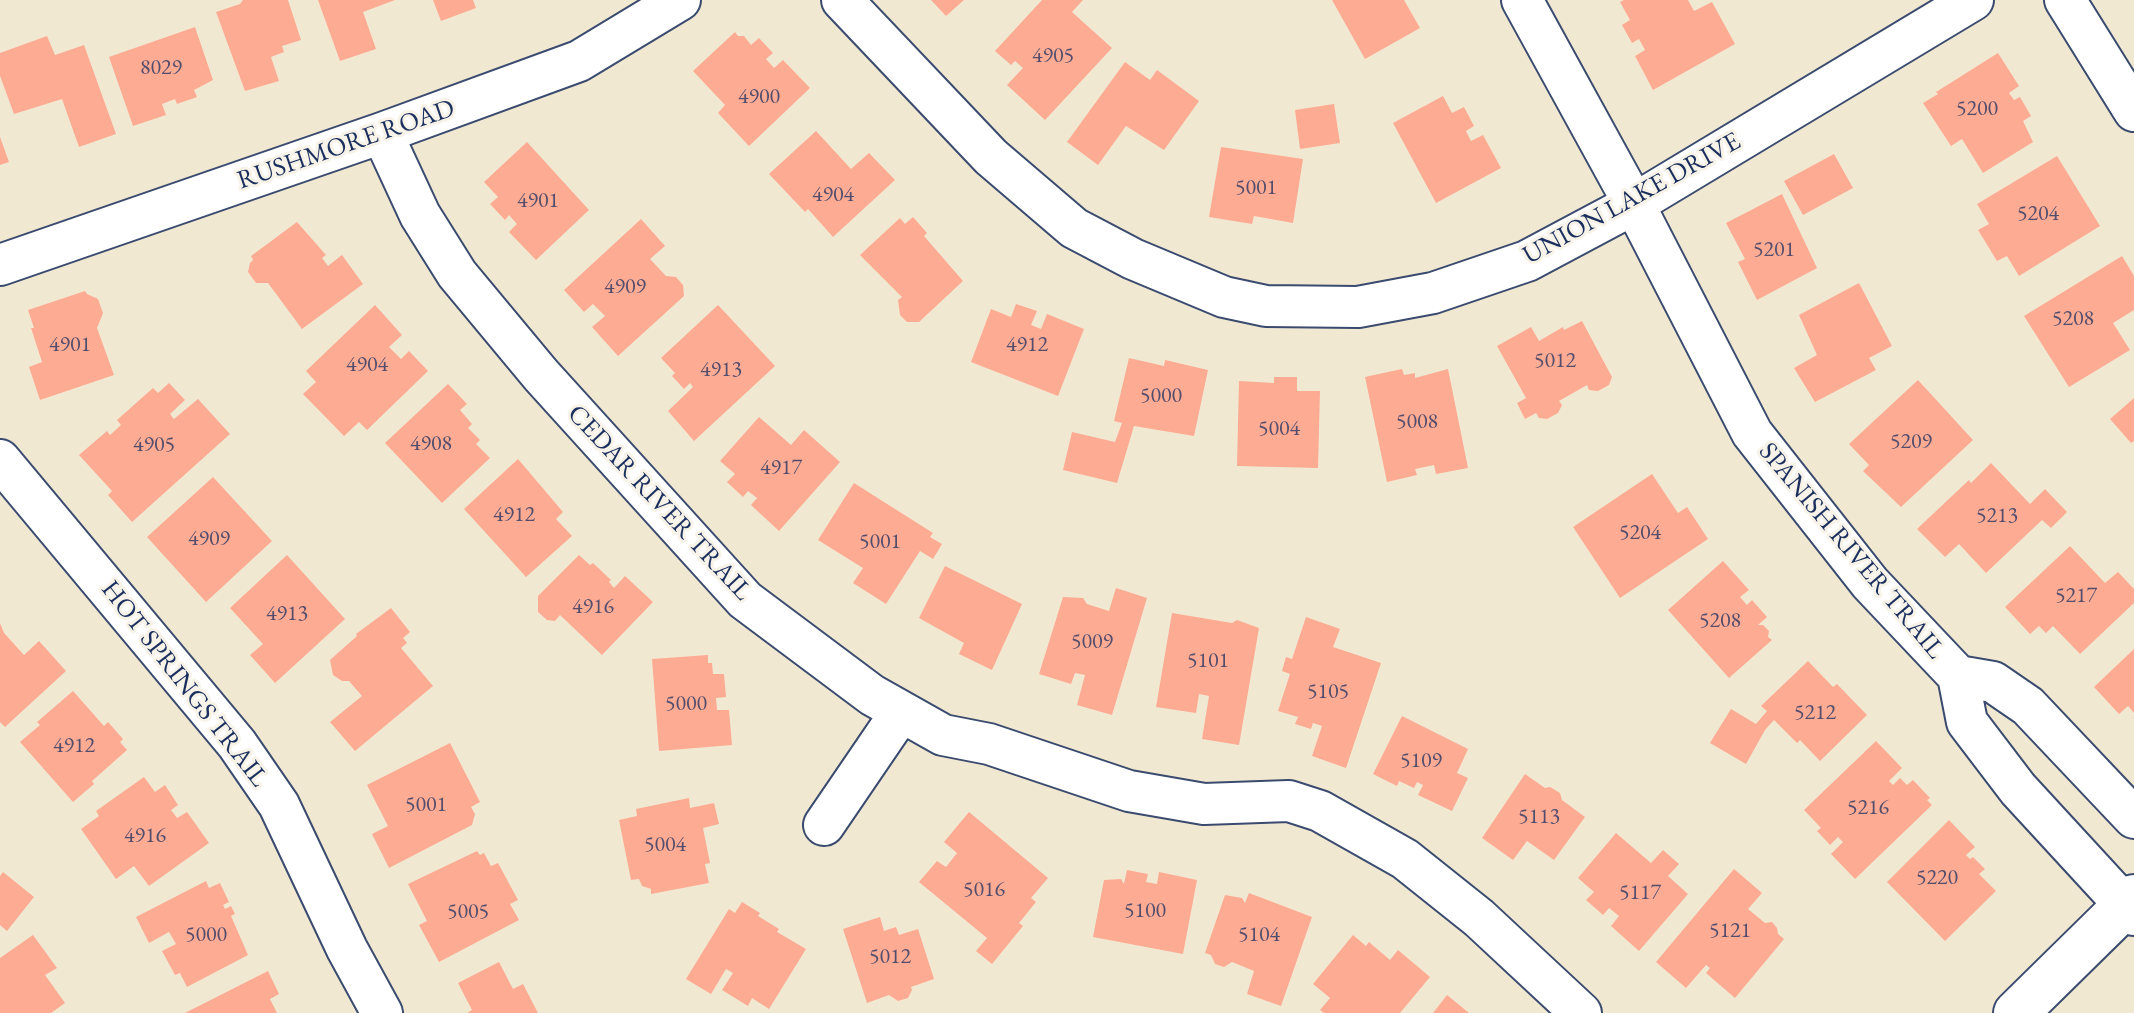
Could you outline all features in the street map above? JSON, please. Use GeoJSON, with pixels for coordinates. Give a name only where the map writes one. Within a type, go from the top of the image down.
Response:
{"type":"FeatureCollection","features":[{"type":"Feature","properties":{"kind":"main road"},"geometry":{"type":"LineString","coordinates":[[2016,1013],[2131,906]]}},
{"type":"Feature","properties":{"kind":"street","name":"RUSHMORE ROAD"},"geometry":{"type":"LineString","coordinates":[[0,265],[382,133],[579,61],[680,0]]}},
{"type":"Feature","properties":{"kind":"street","name":"UNION LAKE DRIVE"},"geometry":{"type":"LineString","coordinates":[[842,0],[991,157],[1074,228],[1133,259],[1224,297],[1266,306],[1358,307],[1433,293],[1527,261],[1634,204],[1973,0]]}},
{"type":"Feature","properties":{"kind":"street","name":"SPANISH RIVER TRAIL"},"geometry":{"type":"LineString","coordinates":[[1522,0],[1634,204],[1752,433],[1870,583],[1958,676],[1967,722],[2018,789],[2131,906]]}},
{"type":"Feature","properties":{"kind":"street"},"geometry":{"type":"LineString","coordinates":[[2065,0],[2134,111]]}},
{"type":"Feature","properties":{"kind":"street","name":"CEDAR RIVER TRAIL"},"geometry":{"type":"LineString","coordinates":[[382,133],[420,215],[457,274],[541,375],[745,600],[872,695],[943,735],[989,744],[1129,791],[1204,804],[1289,801],[1320,811],[1405,859],[1479,918],[1581,1013]]}},
{"type":"Feature","properties":{"kind":"street","name":"HOT SPRINGS TRAIL"},"geometry":{"type":"LineString","coordinates":[[0,460],[237,744],[279,805],[347,949],[382,1013]]}},
{"type":"Feature","properties":{"kind":"street","name":"SPANISH RIVER TRAIL"},"geometry":{"type":"LineString","coordinates":[[1958,676],[1993,682],[2028,706],[2134,818]]}},
{"type":"Feature","properties":{"kind":"street"},"geometry":{"type":"LineString","coordinates":[[824,825],[901,712]]}},
{"type":"Feature","properties":{"kind":"building"},"geometry":{"type":"Polygon","coordinates":[[[243,0],[288,0],[301,40],[282,46],[284,52],[271,57],[279,81],[245,91],[216,12],[240,4],[243,0]]]}},
{"type":"Feature","properties":{"kind":"building"},"geometry":{"type":"Polygon","coordinates":[[[318,0],[395,0],[363,12],[376,49],[340,61],[318,0]]]}},
{"type":"Feature","properties":{"kind":"building"},"geometry":{"type":"Polygon","coordinates":[[[433,0],[473,0],[476,8],[441,21],[433,0]]]}},
{"type":"Feature","properties":{"kind":"building"},"geometry":{"type":"Polygon","coordinates":[[[931,0],[964,0],[946,16],[931,0]]]}},
{"type":"Feature","properties":{"kind":"building"},"geometry":{"type":"Polygon","coordinates":[[[1042,0],[1083,0],[1072,12],[1112,48],[1045,120],[1007,85],[1023,68],[1015,61],[1011,65],[995,51],[1042,0]]]}},
{"type":"Feature","properties":{"kind":"building"},"geometry":{"type":"Polygon","coordinates":[[[1332,0],[1404,0],[1420,28],[1365,59],[1332,0]]]}},
{"type":"Feature","properties":{"kind":"building"},"geometry":{"type":"Polygon","coordinates":[[[1688,0],[1694,11],[1712,2],[1735,44],[1653,90],[1635,56],[1645,50],[1639,39],[1632,43],[1622,25],[1630,20],[1620,2],[1688,0]]]}},
{"type":"Feature","properties":{"kind":"building"},"geometry":{"type":"Polygon","coordinates":[[[195,27],[213,80],[194,90],[197,97],[177,104],[175,99],[162,104],[166,115],[133,126],[109,57],[195,27]]]}},
{"type":"Feature","properties":{"kind":"building"},"geometry":{"type":"Polygon","coordinates":[[[735,32],[738,36],[744,36],[751,45],[759,38],[773,53],[766,59],[774,68],[783,60],[810,88],[749,146],[718,113],[725,105],[693,71],[735,32]]]}},
{"type":"Feature","properties":{"kind":"building"},"geometry":{"type":"Polygon","coordinates":[[[47,36],[55,55],[84,45],[116,134],[79,147],[62,99],[14,114],[0,76],[0,53],[47,36]]]}},
{"type":"Feature","properties":{"kind":"building"},"geometry":{"type":"Polygon","coordinates":[[[1998,53],[2019,86],[2009,93],[2014,100],[2020,97],[2031,116],[2023,121],[2033,142],[1983,173],[1962,139],[1951,146],[1923,103],[1998,53]]]}},
{"type":"Feature","properties":{"kind":"building"},"geometry":{"type":"Polygon","coordinates":[[[1125,62],[1150,80],[1157,70],[1199,101],[1164,150],[1126,126],[1098,165],[1067,142],[1125,62]]]}},
{"type":"Feature","properties":{"kind":"building"},"geometry":{"type":"Polygon","coordinates":[[[1443,96],[1452,113],[1464,107],[1474,126],[1466,131],[1471,141],[1483,135],[1501,168],[1436,203],[1393,123],[1443,96]]]}},
{"type":"Feature","properties":{"kind":"building"},"geometry":{"type":"Polygon","coordinates":[[[1334,104],[1340,143],[1300,149],[1295,110],[1334,104]]]}},
{"type":"Feature","properties":{"kind":"building"},"geometry":{"type":"Polygon","coordinates":[[[816,131],[851,169],[869,153],[895,180],[833,237],[808,209],[805,212],[769,174],[816,131]]]}},
{"type":"Feature","properties":{"kind":"building"},"geometry":{"type":"Polygon","coordinates":[[[0,137],[9,162],[0,165],[0,137]]]}},
{"type":"Feature","properties":{"kind":"building"},"geometry":{"type":"Polygon","coordinates":[[[527,142],[589,210],[536,260],[509,232],[517,224],[509,215],[505,220],[490,204],[498,197],[484,182],[527,142]]]}},
{"type":"Feature","properties":{"kind":"building"},"geometry":{"type":"Polygon","coordinates":[[[1221,147],[1303,159],[1293,223],[1254,216],[1252,224],[1209,217],[1221,147]]]}},
{"type":"Feature","properties":{"kind":"building"},"geometry":{"type":"Polygon","coordinates":[[[1834,154],[1853,188],[1803,215],[1784,181],[1834,154]]]}},
{"type":"Feature","properties":{"kind":"building"},"geometry":{"type":"Polygon","coordinates":[[[2057,156],[2100,226],[2019,276],[2007,256],[1997,261],[1978,230],[1989,224],[1977,204],[2057,156]]]}},
{"type":"Feature","properties":{"kind":"building"},"geometry":{"type":"Polygon","coordinates":[[[1782,194],[1817,268],[1757,300],[1738,262],[1745,259],[1726,223],[1782,194]]]}},
{"type":"Feature","properties":{"kind":"building"},"geometry":{"type":"Polygon","coordinates":[[[913,217],[927,233],[924,236],[963,281],[919,322],[907,322],[900,315],[898,300],[902,297],[860,255],[900,218],[905,224],[913,217]]]}},
{"type":"Feature","properties":{"kind":"building"},"geometry":{"type":"Polygon","coordinates":[[[641,219],[665,246],[650,259],[666,276],[676,277],[683,285],[684,296],[618,356],[592,327],[605,316],[593,304],[584,312],[564,290],[641,219]]]}},
{"type":"Feature","properties":{"kind":"building"},"geometry":{"type":"Polygon","coordinates":[[[297,222],[326,255],[322,258],[328,266],[342,255],[363,284],[302,329],[268,283],[256,283],[248,272],[253,260],[251,256],[297,222]]]}},
{"type":"Feature","properties":{"kind":"building"},"geometry":{"type":"Polygon","coordinates":[[[2122,256],[2134,276],[2134,310],[2113,323],[2130,350],[2069,387],[2024,316],[2122,256]]]}},
{"type":"Feature","properties":{"kind":"building"},"geometry":{"type":"Polygon","coordinates":[[[1859,283],[1892,346],[1869,358],[1876,370],[1815,402],[1794,368],[1817,355],[1799,315],[1859,283]]]}},
{"type":"Feature","properties":{"kind":"building"},"geometry":{"type":"Polygon","coordinates":[[[85,291],[98,299],[103,313],[97,328],[114,375],[40,400],[29,367],[42,362],[28,310],[85,291]]]}},
{"type":"Feature","properties":{"kind":"building"},"geometry":{"type":"Polygon","coordinates":[[[1016,304],[1037,311],[1031,325],[1041,329],[1047,314],[1084,329],[1058,396],[971,362],[991,309],[1011,317],[1016,304]]]}},
{"type":"Feature","properties":{"kind":"building"},"geometry":{"type":"Polygon","coordinates":[[[375,305],[402,335],[389,347],[401,359],[409,351],[428,371],[367,430],[359,422],[344,436],[303,394],[316,382],[306,371],[375,305]]]}},
{"type":"Feature","properties":{"kind":"building"},"geometry":{"type":"Polygon","coordinates":[[[718,305],[775,366],[694,441],[668,411],[693,387],[690,383],[684,389],[661,358],[718,305]]]}},
{"type":"Feature","properties":{"kind":"building"},"geometry":{"type":"Polygon","coordinates":[[[1582,321],[1612,377],[1609,385],[1598,391],[1589,390],[1587,385],[1559,401],[1562,405],[1558,413],[1547,419],[1539,418],[1536,413],[1525,419],[1517,403],[1526,398],[1497,346],[1531,327],[1539,341],[1563,327],[1564,330],[1582,321]]]}},
{"type":"Feature","properties":{"kind":"building"},"geometry":{"type":"Polygon","coordinates":[[[1129,358],[1164,366],[1165,360],[1208,370],[1194,436],[1134,426],[1117,483],[1063,470],[1072,432],[1115,442],[1122,423],[1114,421],[1129,358]]]}},
{"type":"Feature","properties":{"kind":"building"},"geometry":{"type":"Polygon","coordinates":[[[1402,369],[1404,375],[1415,373],[1415,378],[1448,369],[1468,468],[1436,474],[1434,465],[1415,469],[1417,475],[1387,482],[1365,377],[1402,369]]]}},
{"type":"Feature","properties":{"kind":"building"},"geometry":{"type":"Polygon","coordinates":[[[1274,377],[1297,377],[1297,391],[1320,391],[1318,468],[1237,466],[1239,381],[1274,383],[1274,377]]]}},
{"type":"Feature","properties":{"kind":"building"},"geometry":{"type":"Polygon","coordinates":[[[1918,380],[1973,440],[1901,507],[1863,471],[1869,465],[1849,444],[1918,380]]]}},
{"type":"Feature","properties":{"kind":"building"},"geometry":{"type":"Polygon","coordinates":[[[169,383],[185,400],[170,414],[174,419],[198,399],[230,434],[132,522],[108,495],[112,491],[79,455],[107,431],[110,435],[121,425],[117,420],[153,388],[158,393],[169,383]]]}},
{"type":"Feature","properties":{"kind":"building"},"geometry":{"type":"Polygon","coordinates":[[[448,384],[467,404],[460,410],[472,424],[468,428],[480,440],[476,444],[490,458],[442,503],[385,443],[448,384]]]}},
{"type":"Feature","properties":{"kind":"building"},"geometry":{"type":"Polygon","coordinates":[[[2134,398],[2134,441],[2131,443],[2110,419],[2134,398]]]}},
{"type":"Feature","properties":{"kind":"building"},"geometry":{"type":"Polygon","coordinates":[[[759,417],[791,445],[804,430],[840,462],[779,531],[751,505],[757,498],[748,491],[743,497],[727,482],[735,474],[720,461],[759,417]]]}},
{"type":"Feature","properties":{"kind":"building"},"geometry":{"type":"Polygon","coordinates":[[[518,459],[563,512],[556,519],[572,536],[526,577],[464,509],[518,459]]]}},
{"type":"Feature","properties":{"kind":"building"},"geometry":{"type":"Polygon","coordinates":[[[1991,463],[2030,504],[2045,489],[2067,512],[2051,528],[2042,520],[1986,573],[1959,544],[1945,557],[1917,529],[1991,463]]]}},
{"type":"Feature","properties":{"kind":"building"},"geometry":{"type":"Polygon","coordinates":[[[1652,474],[1678,513],[1687,507],[1708,539],[1620,598],[1573,527],[1652,474]]]}},
{"type":"Feature","properties":{"kind":"building"},"geometry":{"type":"Polygon","coordinates":[[[213,477],[272,541],[206,602],[147,537],[213,477]]]}},
{"type":"Feature","properties":{"kind":"building"},"geometry":{"type":"Polygon","coordinates":[[[854,483],[933,533],[930,537],[942,544],[933,559],[920,551],[886,604],[853,583],[863,568],[818,540],[854,483]]]}},
{"type":"Feature","properties":{"kind":"building"},"geometry":{"type":"Polygon","coordinates":[[[2070,546],[2105,583],[2118,572],[2134,589],[2134,603],[2080,654],[2053,626],[2046,633],[2039,626],[2030,634],[2005,607],[2070,546]]]}},
{"type":"Feature","properties":{"kind":"building"},"geometry":{"type":"Polygon","coordinates":[[[287,555],[345,619],[275,683],[250,655],[263,644],[230,608],[287,555]]]}},
{"type":"Feature","properties":{"kind":"building"},"geometry":{"type":"Polygon","coordinates":[[[579,555],[590,565],[593,563],[611,580],[609,582],[614,588],[625,576],[653,602],[602,655],[560,615],[555,621],[547,620],[538,612],[538,596],[579,555]]]}},
{"type":"Feature","properties":{"kind":"building"},"geometry":{"type":"Polygon","coordinates":[[[1723,561],[1749,590],[1740,597],[1747,605],[1752,600],[1767,617],[1758,625],[1769,631],[1768,637],[1772,640],[1729,678],[1668,610],[1723,561]]]}},
{"type":"Feature","properties":{"kind":"building"},"geometry":{"type":"Polygon","coordinates":[[[945,566],[1022,604],[992,670],[959,654],[964,643],[919,618],[945,566]]]}},
{"type":"Feature","properties":{"kind":"building"},"geometry":{"type":"Polygon","coordinates":[[[1116,588],[1147,598],[1112,715],[1077,705],[1085,675],[1075,673],[1071,684],[1039,674],[1063,597],[1083,598],[1087,604],[1109,611],[1116,588]]]}},
{"type":"Feature","properties":{"kind":"building"},"geometry":{"type":"Polygon","coordinates":[[[391,608],[410,632],[403,638],[407,643],[401,648],[433,686],[355,751],[330,722],[362,696],[349,681],[342,681],[333,675],[330,660],[356,634],[391,608]]]}},
{"type":"Feature","properties":{"kind":"building"},"geometry":{"type":"Polygon","coordinates":[[[1172,613],[1232,623],[1237,620],[1259,628],[1239,745],[1202,739],[1209,696],[1199,694],[1196,713],[1156,707],[1172,613]]]}},
{"type":"Feature","properties":{"kind":"building"},"geometry":{"type":"Polygon","coordinates":[[[1306,617],[1340,629],[1333,647],[1381,663],[1346,768],[1312,756],[1322,726],[1313,723],[1311,729],[1295,724],[1298,717],[1278,711],[1290,674],[1282,671],[1286,657],[1292,659],[1306,617]]]}},
{"type":"Feature","properties":{"kind":"building"},"geometry":{"type":"Polygon","coordinates":[[[0,623],[4,633],[24,655],[39,641],[66,671],[5,727],[0,722],[0,623]]]}},
{"type":"Feature","properties":{"kind":"building"},"geometry":{"type":"Polygon","coordinates":[[[2134,649],[2134,713],[2128,706],[2119,714],[2094,687],[2134,649]]]}},
{"type":"Feature","properties":{"kind":"building"},"geometry":{"type":"Polygon","coordinates":[[[708,655],[713,674],[724,674],[726,697],[716,698],[717,710],[729,710],[732,745],[659,751],[652,659],[708,655]]]}},
{"type":"Feature","properties":{"kind":"building"},"geometry":{"type":"Polygon","coordinates":[[[1808,661],[1833,687],[1837,684],[1867,715],[1820,761],[1774,720],[1746,764],[1710,743],[1731,709],[1756,724],[1767,711],[1761,706],[1808,661]]]}},
{"type":"Feature","properties":{"kind":"building"},"geometry":{"type":"Polygon","coordinates":[[[73,691],[104,726],[108,722],[123,739],[120,742],[127,750],[73,802],[20,742],[40,725],[37,722],[73,691]]]}},
{"type":"Feature","properties":{"kind":"building"},"geometry":{"type":"Polygon","coordinates":[[[1402,716],[1468,749],[1457,773],[1468,778],[1452,811],[1418,795],[1423,785],[1417,782],[1414,788],[1399,781],[1397,786],[1373,774],[1402,716]]]}},
{"type":"Feature","properties":{"kind":"building"},"geometry":{"type":"Polygon","coordinates":[[[1876,741],[1902,768],[1889,781],[1893,785],[1900,778],[1907,785],[1913,780],[1930,798],[1927,800],[1932,805],[1855,879],[1831,854],[1843,842],[1838,837],[1830,845],[1817,831],[1821,828],[1804,810],[1876,741]]]}},
{"type":"Feature","properties":{"kind":"building"},"geometry":{"type":"Polygon","coordinates":[[[450,743],[480,802],[471,807],[475,814],[472,825],[389,868],[372,834],[388,826],[367,785],[450,743]]]}},
{"type":"Feature","properties":{"kind":"building"},"geometry":{"type":"Polygon","coordinates":[[[1525,774],[1545,788],[1550,787],[1560,793],[1562,800],[1585,817],[1554,860],[1527,841],[1513,860],[1482,838],[1525,774]]]}},
{"type":"Feature","properties":{"kind":"building"},"geometry":{"type":"Polygon","coordinates":[[[144,777],[155,792],[165,785],[178,805],[171,810],[177,818],[187,812],[209,843],[149,886],[134,866],[116,879],[81,829],[99,816],[96,811],[144,777]]]}},
{"type":"Feature","properties":{"kind":"building"},"geometry":{"type":"Polygon","coordinates":[[[689,798],[690,808],[714,803],[719,824],[703,828],[710,863],[705,864],[709,883],[651,894],[651,889],[642,886],[639,879],[631,880],[619,820],[637,816],[636,809],[689,798]]]}},
{"type":"Feature","properties":{"kind":"building"},"geometry":{"type":"Polygon","coordinates":[[[969,812],[1048,878],[1031,898],[1036,902],[1019,923],[1023,926],[992,964],[976,951],[987,938],[919,882],[937,861],[946,867],[957,853],[944,842],[969,812]]]}},
{"type":"Feature","properties":{"kind":"building"},"geometry":{"type":"Polygon","coordinates":[[[1949,820],[1975,847],[1966,855],[1970,859],[1973,857],[1985,869],[1979,874],[1996,891],[1945,941],[1887,882],[1949,820]]]}},
{"type":"Feature","properties":{"kind":"building"},"geometry":{"type":"Polygon","coordinates":[[[1616,833],[1651,863],[1663,850],[1679,864],[1668,876],[1688,894],[1639,951],[1611,926],[1619,916],[1609,908],[1603,915],[1586,900],[1594,892],[1578,878],[1616,833]]]}},
{"type":"Feature","properties":{"kind":"building"},"geometry":{"type":"Polygon","coordinates":[[[477,851],[480,855],[484,853],[491,866],[498,863],[518,900],[510,904],[519,920],[439,962],[419,925],[427,921],[408,884],[477,851]]]}},
{"type":"Feature","properties":{"kind":"building"},"geometry":{"type":"Polygon","coordinates":[[[1734,869],[1762,893],[1748,909],[1765,923],[1772,922],[1784,939],[1735,998],[1706,973],[1710,968],[1706,965],[1686,988],[1656,962],[1734,869]]]}},
{"type":"Feature","properties":{"kind":"building"},"geometry":{"type":"Polygon","coordinates":[[[1127,870],[1148,874],[1146,882],[1157,884],[1159,872],[1197,880],[1183,954],[1093,937],[1104,880],[1121,879],[1124,884],[1127,870]]]}},
{"type":"Feature","properties":{"kind":"building"},"geometry":{"type":"Polygon","coordinates":[[[3,872],[34,897],[7,931],[0,925],[0,876],[3,872]]]}},
{"type":"Feature","properties":{"kind":"building"},"geometry":{"type":"Polygon","coordinates":[[[206,881],[209,888],[220,883],[229,902],[223,905],[225,909],[231,906],[235,914],[231,916],[248,955],[187,987],[180,973],[175,975],[162,951],[176,944],[169,932],[149,943],[136,917],[206,881]]]}},
{"type":"Feature","properties":{"kind":"building"},"geometry":{"type":"Polygon","coordinates":[[[1249,893],[1312,917],[1281,1006],[1247,994],[1254,971],[1232,962],[1224,967],[1215,964],[1211,955],[1205,953],[1225,895],[1242,898],[1245,903],[1249,893]]]}},
{"type":"Feature","properties":{"kind":"building"},"geometry":{"type":"Polygon","coordinates":[[[742,902],[779,929],[777,932],[806,949],[769,1009],[752,998],[748,1006],[722,990],[733,973],[726,969],[711,994],[686,979],[729,909],[735,913],[742,902]]]}},
{"type":"Feature","properties":{"kind":"building"},"geometry":{"type":"Polygon","coordinates":[[[880,917],[884,931],[896,927],[899,935],[918,929],[934,979],[911,987],[908,998],[898,1001],[889,995],[867,1003],[843,929],[880,917]]]}},
{"type":"Feature","properties":{"kind":"building"},"geometry":{"type":"Polygon","coordinates":[[[33,935],[57,968],[45,975],[65,1003],[51,1013],[0,1013],[0,958],[33,935]]]}},
{"type":"Feature","properties":{"kind":"building"},"geometry":{"type":"Polygon","coordinates":[[[1353,935],[1366,946],[1369,942],[1390,960],[1398,950],[1430,977],[1400,1013],[1324,1013],[1320,1010],[1330,998],[1313,984],[1353,935]]]}},
{"type":"Feature","properties":{"kind":"building"},"geometry":{"type":"Polygon","coordinates":[[[499,962],[513,989],[523,984],[538,1013],[467,1013],[472,1010],[458,983],[499,962]]]}},
{"type":"Feature","properties":{"kind":"building"},"geometry":{"type":"Polygon","coordinates":[[[268,971],[279,994],[270,999],[277,1013],[185,1013],[268,971]]]}},
{"type":"Feature","properties":{"kind":"building"},"geometry":{"type":"Polygon","coordinates":[[[1447,995],[1469,1013],[1433,1013],[1447,995]]]}}]}
